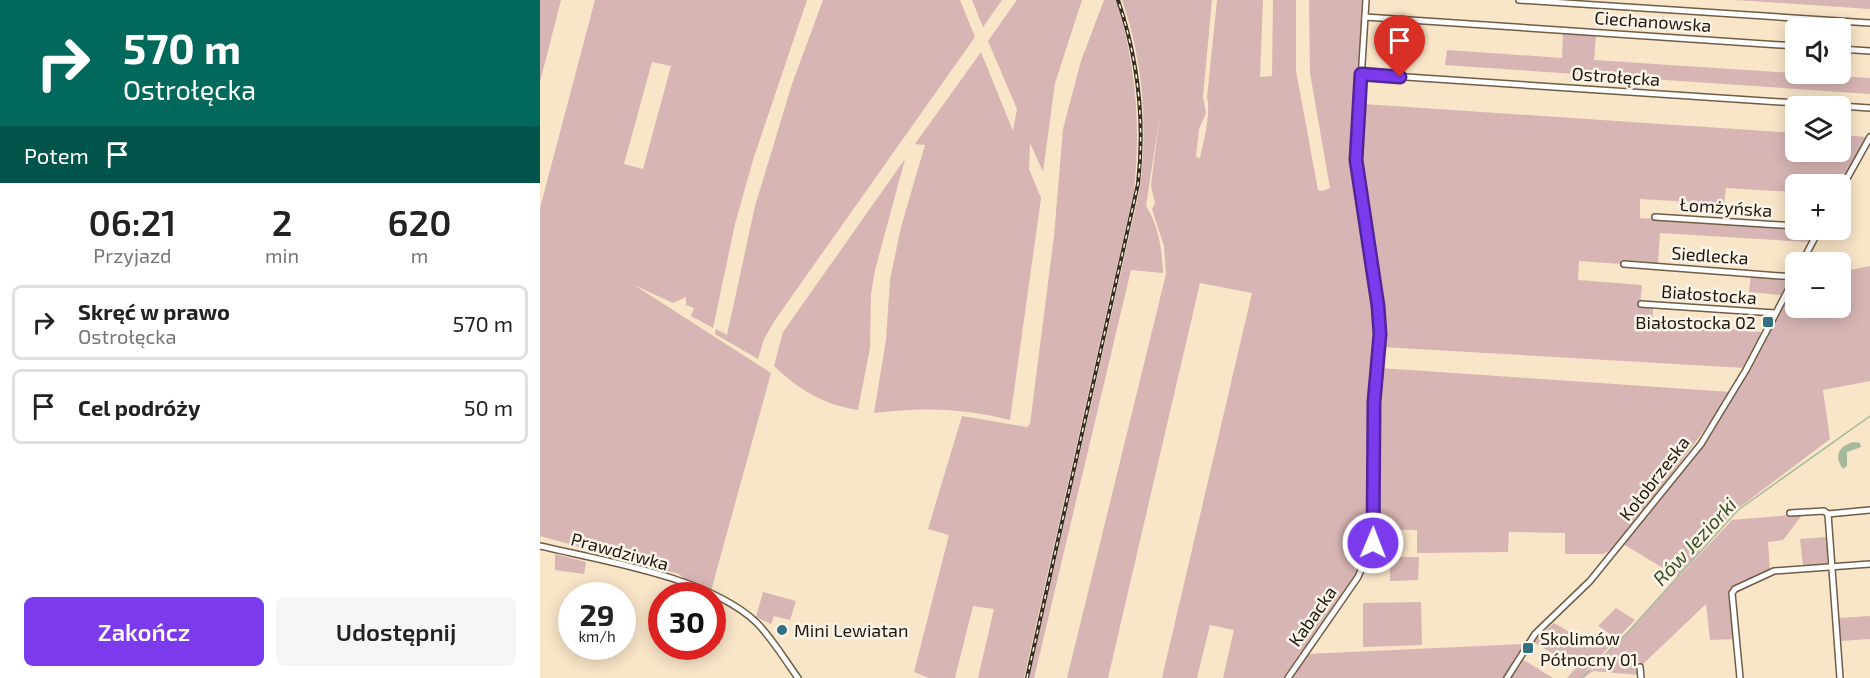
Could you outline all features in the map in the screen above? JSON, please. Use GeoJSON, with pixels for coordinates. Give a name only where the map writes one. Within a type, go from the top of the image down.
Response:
{"type":"FeatureCollection","features":[{"type":"Feature","properties":{"kind":"street","name":"Kabacka"},"geometry":{"type":"LineString","coordinates":[[1288,678],[1358,577],[1373,543],[1374,402],[1380,334],[1378,306],[1356,160],[1366,0]]}},
{"type":"Feature","properties":{"kind":"street"},"geometry":{"type":"LineString","coordinates":[[1519,0],[1870,23]]}},
{"type":"Feature","properties":{"kind":"street","name":"Ciechanowska"},"geometry":{"type":"LineString","coordinates":[[1365,17],[1785,45]]}},
{"type":"Feature","properties":{"kind":"street"},"geometry":{"type":"LineString","coordinates":[[1851,50],[1870,51]]}},
{"type":"Feature","properties":{"kind":"street","name":"Ostrołęcka"},"geometry":{"type":"LineString","coordinates":[[1361,74],[1870,108]]}},
{"type":"Feature","properties":{"kind":"street"},"geometry":{"type":"LineString","coordinates":[[1849,174],[1870,137]]}},
{"type":"Feature","properties":{"kind":"street","name":"Łomżyńska"},"geometry":{"type":"LineString","coordinates":[[1655,217],[1785,225]]}},
{"type":"Feature","properties":{"kind":"street","name":"Siedlecka"},"geometry":{"type":"LineString","coordinates":[[1624,264],[1785,275]]}},
{"type":"Feature","properties":{"kind":"street","name":"Kołobrzeska"},"geometry":{"type":"LineString","coordinates":[[1507,678],[1531,640],[1572,596],[1590,581],[1681,472],[1718,418],[1785,294]]}},
{"type":"Feature","properties":{"kind":"street","name":"Białostocka"},"geometry":{"type":"LineString","coordinates":[[1641,304],[1775,313]]}},
{"type":"Feature","properties":{"kind":"street"},"geometry":{"type":"LineString","coordinates":[[1790,513],[1824,511],[1828,514],[1870,510]]}},
{"type":"Feature","properties":{"kind":"street"},"geometry":{"type":"LineString","coordinates":[[1828,514],[1840,678]]}},
{"type":"Feature","properties":{"kind":"street","name":"Prawdziwka"},"geometry":{"type":"LineString","coordinates":[[540,546],[651,574],[725,600],[758,624],[798,678]]}},
{"type":"Feature","properties":{"kind":"street"},"geometry":{"type":"LineString","coordinates":[[1740,678],[1732,593],[1738,587],[1774,571],[1870,564]]}},
{"type":"Feature","properties":{"kind":"street"},"geometry":{"type":"LineString","coordinates":[[1640,667],[1641,678]]}},
{"type":"Feature","properties":{"kind":"shaded area"},"geometry":{"type":"Polygon","coordinates":[[[540,0],[561,0],[540,82],[540,0]]]}},
{"type":"Feature","properties":{"kind":"shaded area"},"geometry":{"type":"Polygon","coordinates":[[[595,0],[807,0],[753,160],[735,224],[713,328],[691,316],[694,308],[686,305],[686,297],[673,303],[634,285],[771,373],[713,582],[689,582],[679,574],[540,536],[540,208],[595,0]],[[652,62],[624,164],[643,169],[671,66],[652,62]]]}},
{"type":"Feature","properties":{"kind":"shaded area"},"geometry":{"type":"Polygon","coordinates":[[[823,0],[960,0],[975,37],[775,320],[764,339],[758,359],[715,334],[716,329],[727,335],[755,206],[792,84],[823,0]]]}},
{"type":"Feature","properties":{"kind":"shaded area"},"geometry":{"type":"Polygon","coordinates":[[[972,0],[1002,0],[983,27],[972,0]]]}},
{"type":"Feature","properties":{"kind":"shaded area"},"geometry":{"type":"Polygon","coordinates":[[[1017,0],[1082,0],[1055,83],[1043,172],[1030,143],[1029,169],[1041,198],[1010,420],[976,413],[942,410],[874,413],[886,340],[890,280],[901,227],[925,145],[915,144],[981,52],[1013,131],[1017,109],[988,41],[1017,0]]]}},
{"type":"Feature","properties":{"kind":"shaded area"},"geometry":{"type":"Polygon","coordinates":[[[1104,0],[1116,0],[1132,71],[1137,118],[1134,191],[1024,678],[978,678],[994,609],[973,606],[955,678],[929,678],[914,672],[949,535],[928,529],[962,416],[1027,427],[1030,424],[1054,236],[1063,129],[1081,61],[1104,0]]]}},
{"type":"Feature","properties":{"kind":"shaded area"},"geometry":{"type":"Polygon","coordinates":[[[1122,0],[1212,0],[1203,97],[1206,113],[1199,129],[1196,157],[1200,158],[1208,119],[1207,97],[1217,0],[1263,0],[1260,77],[1272,76],[1273,0],[1296,0],[1296,71],[1318,190],[1322,191],[1330,188],[1310,73],[1309,0],[1363,0],[1354,159],[1375,307],[1377,344],[1370,403],[1369,536],[1356,575],[1285,678],[1223,678],[1234,630],[1210,625],[1197,678],[1162,678],[1252,293],[1200,283],[1108,678],[1067,678],[1166,274],[1164,246],[1152,209],[1155,203],[1151,185],[1160,114],[1146,206],[1159,238],[1163,273],[1131,270],[1034,678],[1029,678],[1140,188],[1144,140],[1142,93],[1135,46],[1122,0]]]}},
{"type":"Feature","properties":{"kind":"shaded area"},"geometry":{"type":"Polygon","coordinates":[[[1734,0],[1870,0],[1870,9],[1752,1],[1734,0]]]}},
{"type":"Feature","properties":{"kind":"shaded area"},"geometry":{"type":"Polygon","coordinates":[[[1563,33],[1596,35],[1594,60],[1785,72],[1785,84],[1851,84],[1851,77],[1870,78],[1870,94],[1445,65],[1447,50],[1562,58],[1563,33]]]}},
{"type":"Feature","properties":{"kind":"shaded area"},"geometry":{"type":"Polygon","coordinates":[[[1363,104],[1785,132],[1785,162],[1851,162],[1851,136],[1867,137],[1847,174],[1785,174],[1785,191],[1726,188],[1724,204],[1640,199],[1640,218],[1785,228],[1785,240],[1810,240],[1809,242],[1660,233],[1658,263],[1621,260],[1621,264],[1579,261],[1578,280],[1642,285],[1640,306],[1653,306],[1653,322],[1762,332],[1745,368],[1382,347],[1381,307],[1360,159],[1363,104]]]}},
{"type":"Feature","properties":{"kind":"shaded area"},"geometry":{"type":"Polygon","coordinates":[[[905,159],[875,270],[871,294],[870,348],[858,410],[846,408],[812,395],[774,366],[783,332],[905,159]]]}},
{"type":"Feature","properties":{"kind":"shaded area"},"geometry":{"type":"Polygon","coordinates":[[[1870,266],[1870,381],[1823,390],[1830,439],[1732,513],[1678,577],[1623,544],[1698,454],[1753,364],[1785,303],[1785,318],[1851,318],[1851,270],[1870,266]]]}},
{"type":"Feature","properties":{"kind":"shaded area"},"geometry":{"type":"Polygon","coordinates":[[[1751,274],[1785,278],[1785,288],[1781,295],[1749,292],[1751,274]]]}},
{"type":"Feature","properties":{"kind":"shaded area"},"geometry":{"type":"Polygon","coordinates":[[[1380,368],[1730,392],[1688,453],[1611,550],[1603,554],[1565,554],[1565,533],[1509,532],[1508,552],[1417,553],[1417,530],[1377,529],[1376,410],[1380,368]]]}},
{"type":"Feature","properties":{"kind":"shaded area"},"geometry":{"type":"Polygon","coordinates":[[[1853,442],[1860,443],[1861,447],[1847,452],[1847,466],[1843,469],[1838,456],[1839,452],[1844,446],[1853,442]]]}},
{"type":"Feature","properties":{"kind":"shaded area"},"geometry":{"type":"Polygon","coordinates":[[[1803,514],[1783,540],[1768,542],[1770,570],[1734,587],[1728,594],[1732,598],[1735,639],[1710,640],[1706,604],[1642,665],[1638,661],[1639,675],[1593,671],[1584,678],[1567,678],[1576,667],[1533,642],[1554,623],[1597,648],[1610,634],[1598,626],[1616,608],[1635,620],[1586,671],[1592,670],[1732,520],[1803,514]]]}},
{"type":"Feature","properties":{"kind":"shaded area"},"geometry":{"type":"Polygon","coordinates":[[[1827,537],[1827,564],[1803,565],[1800,539],[1827,537]]]}},
{"type":"Feature","properties":{"kind":"shaded area"},"geometry":{"type":"Polygon","coordinates":[[[555,554],[586,562],[584,574],[555,570],[555,554]]]}},
{"type":"Feature","properties":{"kind":"shaded area"},"geometry":{"type":"Polygon","coordinates":[[[1390,557],[1419,557],[1418,580],[1390,581],[1390,557]]]}},
{"type":"Feature","properties":{"kind":"shaded area"},"geometry":{"type":"Polygon","coordinates":[[[763,592],[796,601],[790,620],[774,616],[771,624],[756,617],[763,592]]]}},
{"type":"Feature","properties":{"kind":"shaded area"},"geometry":{"type":"Polygon","coordinates":[[[1421,602],[1422,645],[1363,647],[1363,603],[1421,602]]]}},
{"type":"Feature","properties":{"kind":"shaded area"},"geometry":{"type":"Polygon","coordinates":[[[1870,616],[1870,639],[1840,641],[1838,618],[1870,616]]]}},
{"type":"Feature","properties":{"kind":"shaded area"},"geometry":{"type":"Polygon","coordinates":[[[1524,644],[1503,678],[1292,678],[1307,654],[1524,644]]]}},
{"type":"Feature","properties":{"kind":"shaded area"},"geometry":{"type":"Polygon","coordinates":[[[1522,659],[1553,678],[1511,678],[1522,659]]]}},
{"type":"Feature","properties":{"kind":"waterway","name":"Rów Jeziorki"},"geometry":{"type":"LineString","coordinates":[[1581,678],[1628,632],[1738,510],[1870,416]]}},
{"type":"Feature","properties":{"kind":"railway"},"geometry":{"type":"LineString","coordinates":[[1027,678],[1138,184],[1141,137],[1138,91],[1131,45],[1118,0]]}},
{"type":"Feature","properties":{"kind":"place","name":"Białostocka 02"},"geometry":{"type":"Point","coordinates":[1768,322]}},
{"type":"Feature","properties":{"kind":"place","name":"Mini Lewiatan"},"geometry":{"type":"Point","coordinates":[782,630]}},
{"type":"Feature","properties":{"kind":"place","name":"Skolimów Północny 01"},"geometry":{"type":"Point","coordinates":[1528,648]}},
{"type":"Feature","properties":{"kind":"route"},"geometry":{"type":"LineString","coordinates":[[1373,543],[1374,402],[1380,334],[1378,306],[1356,160],[1361,74],[1400,77]]}}]}
